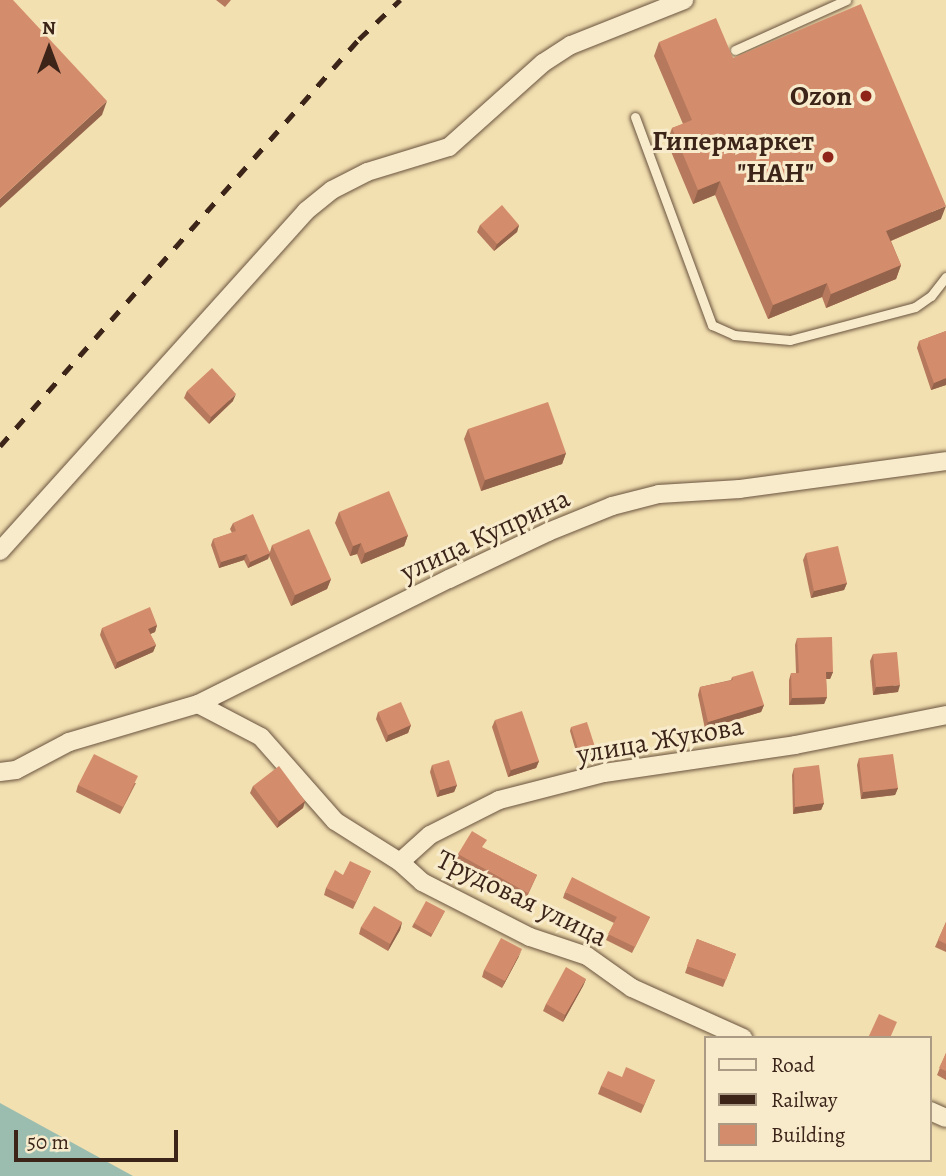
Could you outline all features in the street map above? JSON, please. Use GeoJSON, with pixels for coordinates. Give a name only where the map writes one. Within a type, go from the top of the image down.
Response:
{"type":"FeatureCollection","features":[{"type":"Feature","properties":{"kind":"street"},"geometry":{"type":"LineString","coordinates":[[0,551],[306,211],[332,190],[367,172],[449,148],[543,63],[571,45],[684,0]]}},
{"type":"Feature","properties":{"kind":"street","name":"улица Куприна"},"geometry":{"type":"LineString","coordinates":[[0,772],[16,769],[69,743],[198,704],[449,579],[548,532],[612,506],[659,494],[740,489],[946,461]]}},
{"type":"Feature","properties":{"kind":"street","name":"Трудовая улица"},"geometry":{"type":"LineString","coordinates":[[198,704],[261,737],[335,821],[400,862],[422,882],[530,937],[587,956],[632,988],[739,1036]]}},
{"type":"Feature","properties":{"kind":"street","name":"улица Жукова"},"geometry":{"type":"LineString","coordinates":[[400,862],[430,835],[499,800],[604,773],[795,745],[946,715]]}},
{"type":"Feature","properties":{"kind":"lane"},"geometry":{"type":"LineString","coordinates":[[735,50],[846,0]]}},
{"type":"Feature","properties":{"kind":"lane"},"geometry":{"type":"LineString","coordinates":[[635,117],[712,325],[734,335],[758,339],[801,338],[915,307],[931,296],[946,276]]}},
{"type":"Feature","properties":{"kind":"shaded area"},"geometry":{"type":"Polygon","coordinates":[[[0,1103],[133,1176],[0,1176],[0,1103]]]}},
{"type":"Feature","properties":{"kind":"building"},"geometry":{"type":"Polygon","coordinates":[[[0,0],[13,0],[107,101],[0,199],[0,0]]]}},
{"type":"Feature","properties":{"kind":"building"},"geometry":{"type":"Polygon","coordinates":[[[861,4],[946,206],[886,231],[901,265],[831,294],[827,283],[773,305],[720,181],[698,190],[672,128],[692,120],[659,42],[716,18],[733,58],[861,4]]]}},
{"type":"Feature","properties":{"kind":"building"},"geometry":{"type":"Polygon","coordinates":[[[502,205],[519,225],[497,244],[480,225],[502,205]]]}},
{"type":"Feature","properties":{"kind":"building"},"geometry":{"type":"Polygon","coordinates":[[[946,331],[946,378],[934,383],[919,341],[946,331]]]}},
{"type":"Feature","properties":{"kind":"building"},"geometry":{"type":"Polygon","coordinates":[[[212,368],[236,394],[211,417],[187,391],[212,368]]]}},
{"type":"Feature","properties":{"kind":"building"},"geometry":{"type":"Polygon","coordinates":[[[548,402],[566,453],[485,480],[468,429],[548,402]]]}},
{"type":"Feature","properties":{"kind":"building"},"geometry":{"type":"Polygon","coordinates":[[[389,491],[408,535],[365,553],[361,543],[353,546],[339,512],[389,491]]]}},
{"type":"Feature","properties":{"kind":"building"},"geometry":{"type":"Polygon","coordinates":[[[253,514],[270,553],[250,562],[247,554],[221,562],[213,539],[236,531],[233,523],[253,514]]]}},
{"type":"Feature","properties":{"kind":"building"},"geometry":{"type":"Polygon","coordinates":[[[309,529],[331,579],[295,595],[272,545],[309,529]]]}},
{"type":"Feature","properties":{"kind":"building"},"geometry":{"type":"Polygon","coordinates":[[[838,546],[847,583],[814,591],[806,553],[838,546]]]}},
{"type":"Feature","properties":{"kind":"building"},"geometry":{"type":"Polygon","coordinates":[[[150,607],[157,625],[148,629],[156,645],[117,662],[102,628],[150,607]]]}},
{"type":"Feature","properties":{"kind":"building"},"geometry":{"type":"Polygon","coordinates":[[[832,637],[833,672],[826,672],[827,697],[792,698],[791,673],[799,673],[797,638],[832,637]]]}},
{"type":"Feature","properties":{"kind":"building"},"geometry":{"type":"Polygon","coordinates":[[[897,652],[900,685],[876,687],[873,654],[897,652]]]}},
{"type":"Feature","properties":{"kind":"building"},"geometry":{"type":"Polygon","coordinates":[[[753,671],[764,705],[708,722],[700,687],[733,680],[732,677],[753,671]]]}},
{"type":"Feature","properties":{"kind":"building"},"geometry":{"type":"Polygon","coordinates":[[[401,702],[411,725],[388,735],[378,712],[401,702]]]}},
{"type":"Feature","properties":{"kind":"building"},"geometry":{"type":"Polygon","coordinates":[[[522,711],[539,761],[511,770],[495,720],[522,711]]]}},
{"type":"Feature","properties":{"kind":"building"},"geometry":{"type":"Polygon","coordinates":[[[587,722],[596,750],[580,755],[571,727],[587,722]]]}},
{"type":"Feature","properties":{"kind":"building"},"geometry":{"type":"Polygon","coordinates":[[[94,754],[138,776],[123,807],[78,785],[94,754]]]}},
{"type":"Feature","properties":{"kind":"building"},"geometry":{"type":"Polygon","coordinates":[[[893,754],[898,788],[863,792],[859,758],[893,754]]]}},
{"type":"Feature","properties":{"kind":"building"},"geometry":{"type":"Polygon","coordinates":[[[449,760],[457,785],[440,790],[432,765],[449,760]]]}},
{"type":"Feature","properties":{"kind":"building"},"geometry":{"type":"Polygon","coordinates":[[[819,765],[824,803],[795,807],[794,768],[819,765]]]}},
{"type":"Feature","properties":{"kind":"building"},"geometry":{"type":"Polygon","coordinates":[[[279,766],[305,801],[279,821],[253,786],[279,766]]]}},
{"type":"Feature","properties":{"kind":"building"},"geometry":{"type":"Polygon","coordinates":[[[472,831],[487,840],[482,847],[537,875],[528,893],[458,854],[472,831]]]}},
{"type":"Feature","properties":{"kind":"building"},"geometry":{"type":"Polygon","coordinates":[[[350,861],[371,871],[356,902],[326,888],[335,870],[343,875],[350,861]]]}},
{"type":"Feature","properties":{"kind":"building"},"geometry":{"type":"Polygon","coordinates":[[[572,877],[650,917],[635,947],[608,934],[617,917],[565,892],[572,877]]]}},
{"type":"Feature","properties":{"kind":"building"},"geometry":{"type":"Polygon","coordinates":[[[426,901],[445,911],[432,934],[414,923],[426,901]]]}},
{"type":"Feature","properties":{"kind":"building"},"geometry":{"type":"Polygon","coordinates":[[[374,906],[402,922],[390,944],[361,927],[374,906]]]}},
{"type":"Feature","properties":{"kind":"building"},"geometry":{"type":"Polygon","coordinates":[[[946,922],[946,944],[938,940],[946,922]]]}},
{"type":"Feature","properties":{"kind":"building"},"geometry":{"type":"Polygon","coordinates":[[[501,938],[522,949],[505,981],[484,970],[501,938]]]}},
{"type":"Feature","properties":{"kind":"building"},"geometry":{"type":"Polygon","coordinates":[[[697,939],[736,954],[726,980],[687,966],[697,939]]]}},
{"type":"Feature","properties":{"kind":"building"},"geometry":{"type":"Polygon","coordinates":[[[566,967],[586,979],[565,1015],[546,1004],[566,967]]]}},
{"type":"Feature","properties":{"kind":"building"},"geometry":{"type":"Polygon","coordinates":[[[879,1014],[897,1022],[891,1036],[869,1036],[879,1014]]]}},
{"type":"Feature","properties":{"kind":"building"},"geometry":{"type":"Polygon","coordinates":[[[946,1053],[946,1071],[939,1068],[946,1053]]]}},
{"type":"Feature","properties":{"kind":"building"},"geometry":{"type":"Polygon","coordinates":[[[626,1067],[655,1080],[644,1105],[601,1086],[608,1071],[622,1077],[626,1067]]]}},
{"type":"Feature","properties":{"kind":"railway"},"geometry":{"type":"LineString","coordinates":[[0,446],[359,39],[400,0]]}},
{"type":"Feature","properties":{"kind":"place","name":"Ozon"},"geometry":{"type":"Point","coordinates":[866,96]}},
{"type":"Feature","properties":{"kind":"place","name":"Гипермаркет \"НАН\""},"geometry":{"type":"Point","coordinates":[828,157]}}]}
